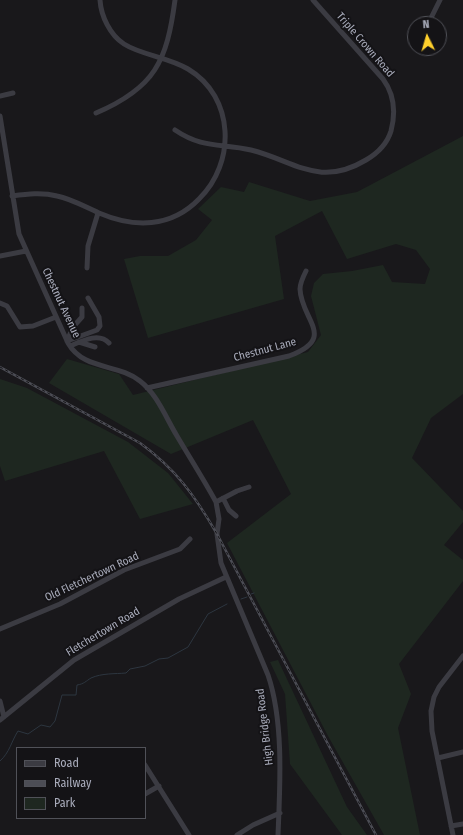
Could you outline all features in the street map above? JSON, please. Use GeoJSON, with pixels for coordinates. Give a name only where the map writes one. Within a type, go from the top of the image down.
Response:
{"type":"FeatureCollection","features":[{"type":"Feature","properties":{"kind":"street"},"geometry":{"type":"LineString","coordinates":[[12,196],[37,193],[57,196],[121,221],[136,224],[155,222],[177,216],[196,203],[210,187],[220,167],[226,148],[223,115],[212,91],[194,72],[162,57],[130,46],[118,39],[105,20],[100,0]]}},
{"type":"Feature","properties":{"kind":"street"},"geometry":{"type":"LineString","coordinates":[[96,113],[114,105],[137,89],[154,72],[162,57],[172,20],[175,0]]}},
{"type":"Feature","properties":{"kind":"street","name":"Triple Crown Road"},"geometry":{"type":"LineString","coordinates":[[176,130],[193,141],[226,148],[258,152],[309,171],[329,172],[350,168],[378,153],[388,138],[394,119],[392,93],[383,79],[313,0]]}},
{"type":"Feature","properties":{"kind":"street"},"geometry":{"type":"LineString","coordinates":[[432,16],[440,0]]}},
{"type":"Feature","properties":{"kind":"street"},"geometry":{"type":"LineString","coordinates":[[0,96],[14,93]]}},
{"type":"Feature","properties":{"kind":"street","name":"Chestnut Avenue"},"geometry":{"type":"LineString","coordinates":[[0,116],[16,225],[26,251],[68,343],[76,354],[88,361],[133,376],[147,388],[156,400],[216,502],[219,519],[217,534],[218,548],[226,577]]}},
{"type":"Feature","properties":{"kind":"street"},"geometry":{"type":"LineString","coordinates":[[87,268],[88,246],[98,213]]}},
{"type":"Feature","properties":{"kind":"street"},"geometry":{"type":"LineString","coordinates":[[0,256],[26,251]]}},
{"type":"Feature","properties":{"kind":"street","name":"Chestnut Lane"},"geometry":{"type":"LineString","coordinates":[[147,388],[282,357],[309,346],[314,335],[313,324],[302,300],[300,288],[306,271]]}},
{"type":"Feature","properties":{"kind":"street"},"geometry":{"type":"LineString","coordinates":[[68,343],[97,330],[100,326],[99,317],[88,298]]}},
{"type":"Feature","properties":{"kind":"street"},"geometry":{"type":"LineString","coordinates":[[0,303],[7,306],[20,327],[33,326],[56,318]]}},
{"type":"Feature","properties":{"kind":"street"},"geometry":{"type":"LineString","coordinates":[[68,343],[73,327],[82,317],[82,308]]}},
{"type":"Feature","properties":{"kind":"street"},"geometry":{"type":"LineString","coordinates":[[68,343],[99,337],[105,338],[108,342]]}},
{"type":"Feature","properties":{"kind":"street"},"geometry":{"type":"LineString","coordinates":[[79,342],[95,347]]}},
{"type":"Feature","properties":{"kind":"street"},"geometry":{"type":"LineString","coordinates":[[216,502],[237,491],[249,487]]}},
{"type":"Feature","properties":{"kind":"street"},"geometry":{"type":"LineString","coordinates":[[223,498],[229,510],[236,516]]}},
{"type":"Feature","properties":{"kind":"street","name":"Old Fletchertown Road"},"geometry":{"type":"LineString","coordinates":[[0,629],[60,604],[124,570],[180,549],[190,539]]}},
{"type":"Feature","properties":{"kind":"street","name":"Fletchertown Road"},"geometry":{"type":"LineString","coordinates":[[2,718],[74,660],[172,603],[226,577]]}},
{"type":"Feature","properties":{"kind":"street","name":"High Bridge Road"},"geometry":{"type":"LineString","coordinates":[[226,577],[268,675],[273,694],[279,750],[280,813],[278,835]]}},
{"type":"Feature","properties":{"kind":"street"},"geometry":{"type":"LineString","coordinates":[[453,835],[431,725],[432,702],[439,687],[463,656]]}},
{"type":"Feature","properties":{"kind":"street"},"geometry":{"type":"LineString","coordinates":[[0,701],[2,718]]}},
{"type":"Feature","properties":{"kind":"street"},"geometry":{"type":"LineString","coordinates":[[438,758],[463,752]]}},
{"type":"Feature","properties":{"kind":"street"},"geometry":{"type":"LineString","coordinates":[[146,766],[159,786],[186,834]]}},
{"type":"Feature","properties":{"kind":"street"},"geometry":{"type":"LineString","coordinates":[[146,793],[159,786]]}},
{"type":"Feature","properties":{"kind":"street"},"geometry":{"type":"LineString","coordinates":[[238,835],[253,825],[280,813]]}},
{"type":"Feature","properties":{"kind":"street"},"geometry":{"type":"LineString","coordinates":[[452,826],[463,824]]}},
{"type":"Feature","properties":{"kind":"green space"},"geometry":{"type":"Polygon","coordinates":[[[463,136],[463,394],[431,418],[412,458],[463,511],[463,522],[444,545],[463,560],[463,581],[399,664],[411,694],[398,728],[420,835],[384,835],[328,736],[227,543],[291,494],[253,420],[171,454],[49,383],[67,359],[119,374],[133,395],[308,352],[321,335],[311,296],[314,283],[323,274],[352,271],[383,265],[392,282],[425,284],[430,269],[416,250],[396,244],[347,259],[322,211],[275,236],[284,299],[148,338],[124,259],[140,256],[168,256],[196,240],[212,220],[198,209],[221,187],[244,192],[249,182],[310,201],[357,192],[463,136]]]}},
{"type":"Feature","properties":{"kind":"green space"},"geometry":{"type":"Polygon","coordinates":[[[0,379],[27,388],[128,442],[168,473],[193,504],[140,519],[104,451],[5,481],[0,466],[0,379]]]}},
{"type":"Feature","properties":{"kind":"green space"},"geometry":{"type":"Polygon","coordinates":[[[278,660],[347,807],[367,835],[342,835],[290,764],[285,694],[270,662],[278,660]]]}},
{"type":"Feature","properties":{"kind":"waterway"},"geometry":{"type":"LineString","coordinates":[[241,599],[247,597]]}},
{"type":"Feature","properties":{"kind":"waterway"},"geometry":{"type":"LineString","coordinates":[[0,761],[8,750],[18,731],[28,734],[41,725],[50,727],[55,721],[62,695],[76,695],[77,685],[95,676],[126,673],[130,669],[145,666],[159,659],[168,658],[188,647],[208,614],[227,604]]}},
{"type":"Feature","properties":{"kind":"railway"},"geometry":{"type":"LineString","coordinates":[[0,367],[140,443],[164,463],[184,484],[201,507],[217,534],[376,835]]}}]}
